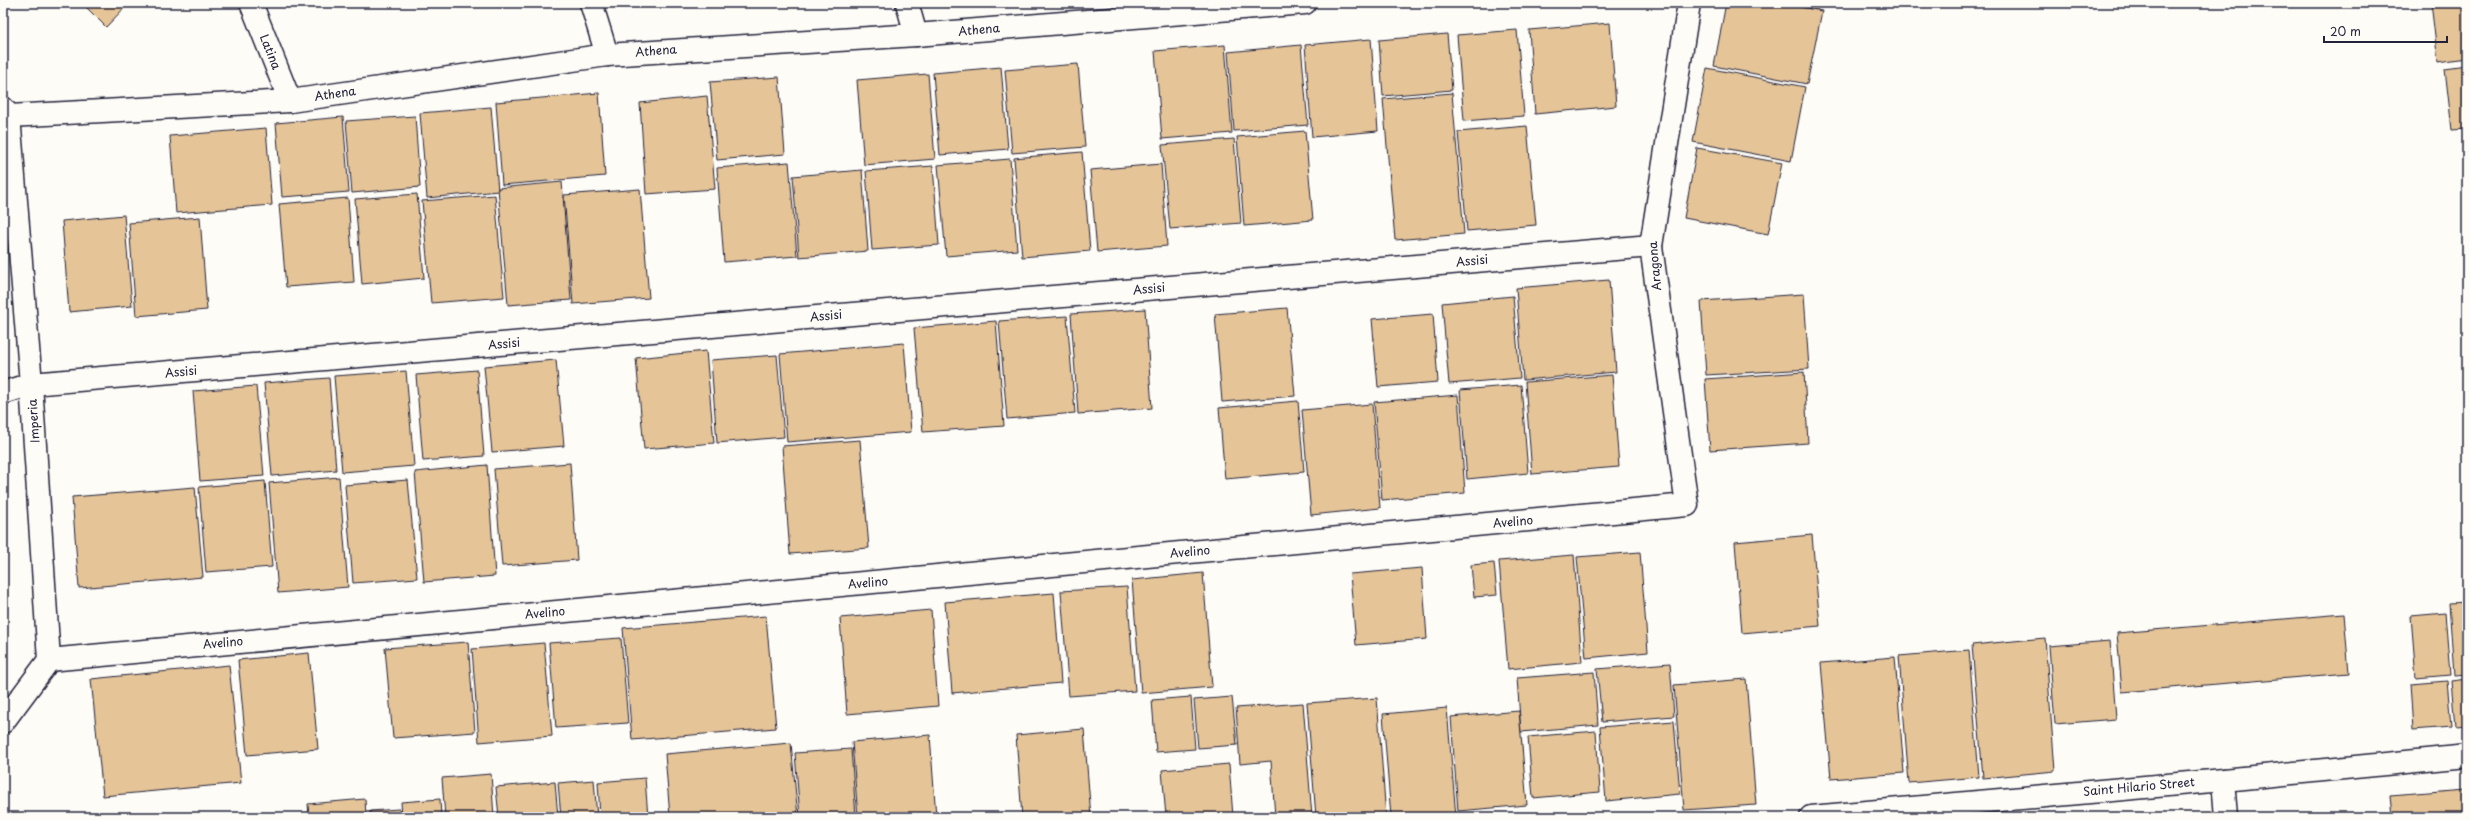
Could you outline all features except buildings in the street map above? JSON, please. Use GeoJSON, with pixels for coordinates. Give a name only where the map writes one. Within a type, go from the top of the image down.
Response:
{"type":"FeatureCollection","features":[{"type":"Feature","properties":{"kind":"street","name":"Latina"},"geometry":{"type":"LineString","coordinates":[[251,3],[290,101]]}},
{"type":"Feature","properties":{"kind":"street"},"geometry":{"type":"LineString","coordinates":[[591,3],[607,54]]}},
{"type":"Feature","properties":{"kind":"street"},"geometry":{"type":"LineString","coordinates":[[907,3],[916,35]]}},
{"type":"Feature","properties":{"kind":"street","name":"Athena"},"geometry":{"type":"LineString","coordinates":[[6,112],[290,101],[607,54],[916,35],[1162,10],[1305,3]]}},
{"type":"Feature","properties":{"kind":"street","name":"Aragona"},"geometry":{"type":"LineString","coordinates":[[1687,505],[1651,246],[1689,3]]}},
{"type":"Feature","properties":{"kind":"street","name":"Imperia"},"geometry":{"type":"LineString","coordinates":[[6,112],[31,384],[49,660]]}},
{"type":"Feature","properties":{"kind":"street","name":"Assisi"},"geometry":{"type":"LineString","coordinates":[[3,394],[31,384],[1651,246]]}},
{"type":"Feature","properties":{"kind":"street","name":"Avelino"},"geometry":{"type":"LineString","coordinates":[[49,660],[1687,505]]}},
{"type":"Feature","properties":{"kind":"street"},"geometry":{"type":"LineString","coordinates":[[3,722],[49,660]]}},
{"type":"Feature","properties":{"kind":"street","name":"Saint Hilario Street"},"geometry":{"type":"LineString","coordinates":[[1811,817],[1971,809],[2223,780],[2467,756]]}},
{"type":"Feature","properties":{"kind":"street"},"geometry":{"type":"LineString","coordinates":[[2223,780],[2226,817]]}}]}
